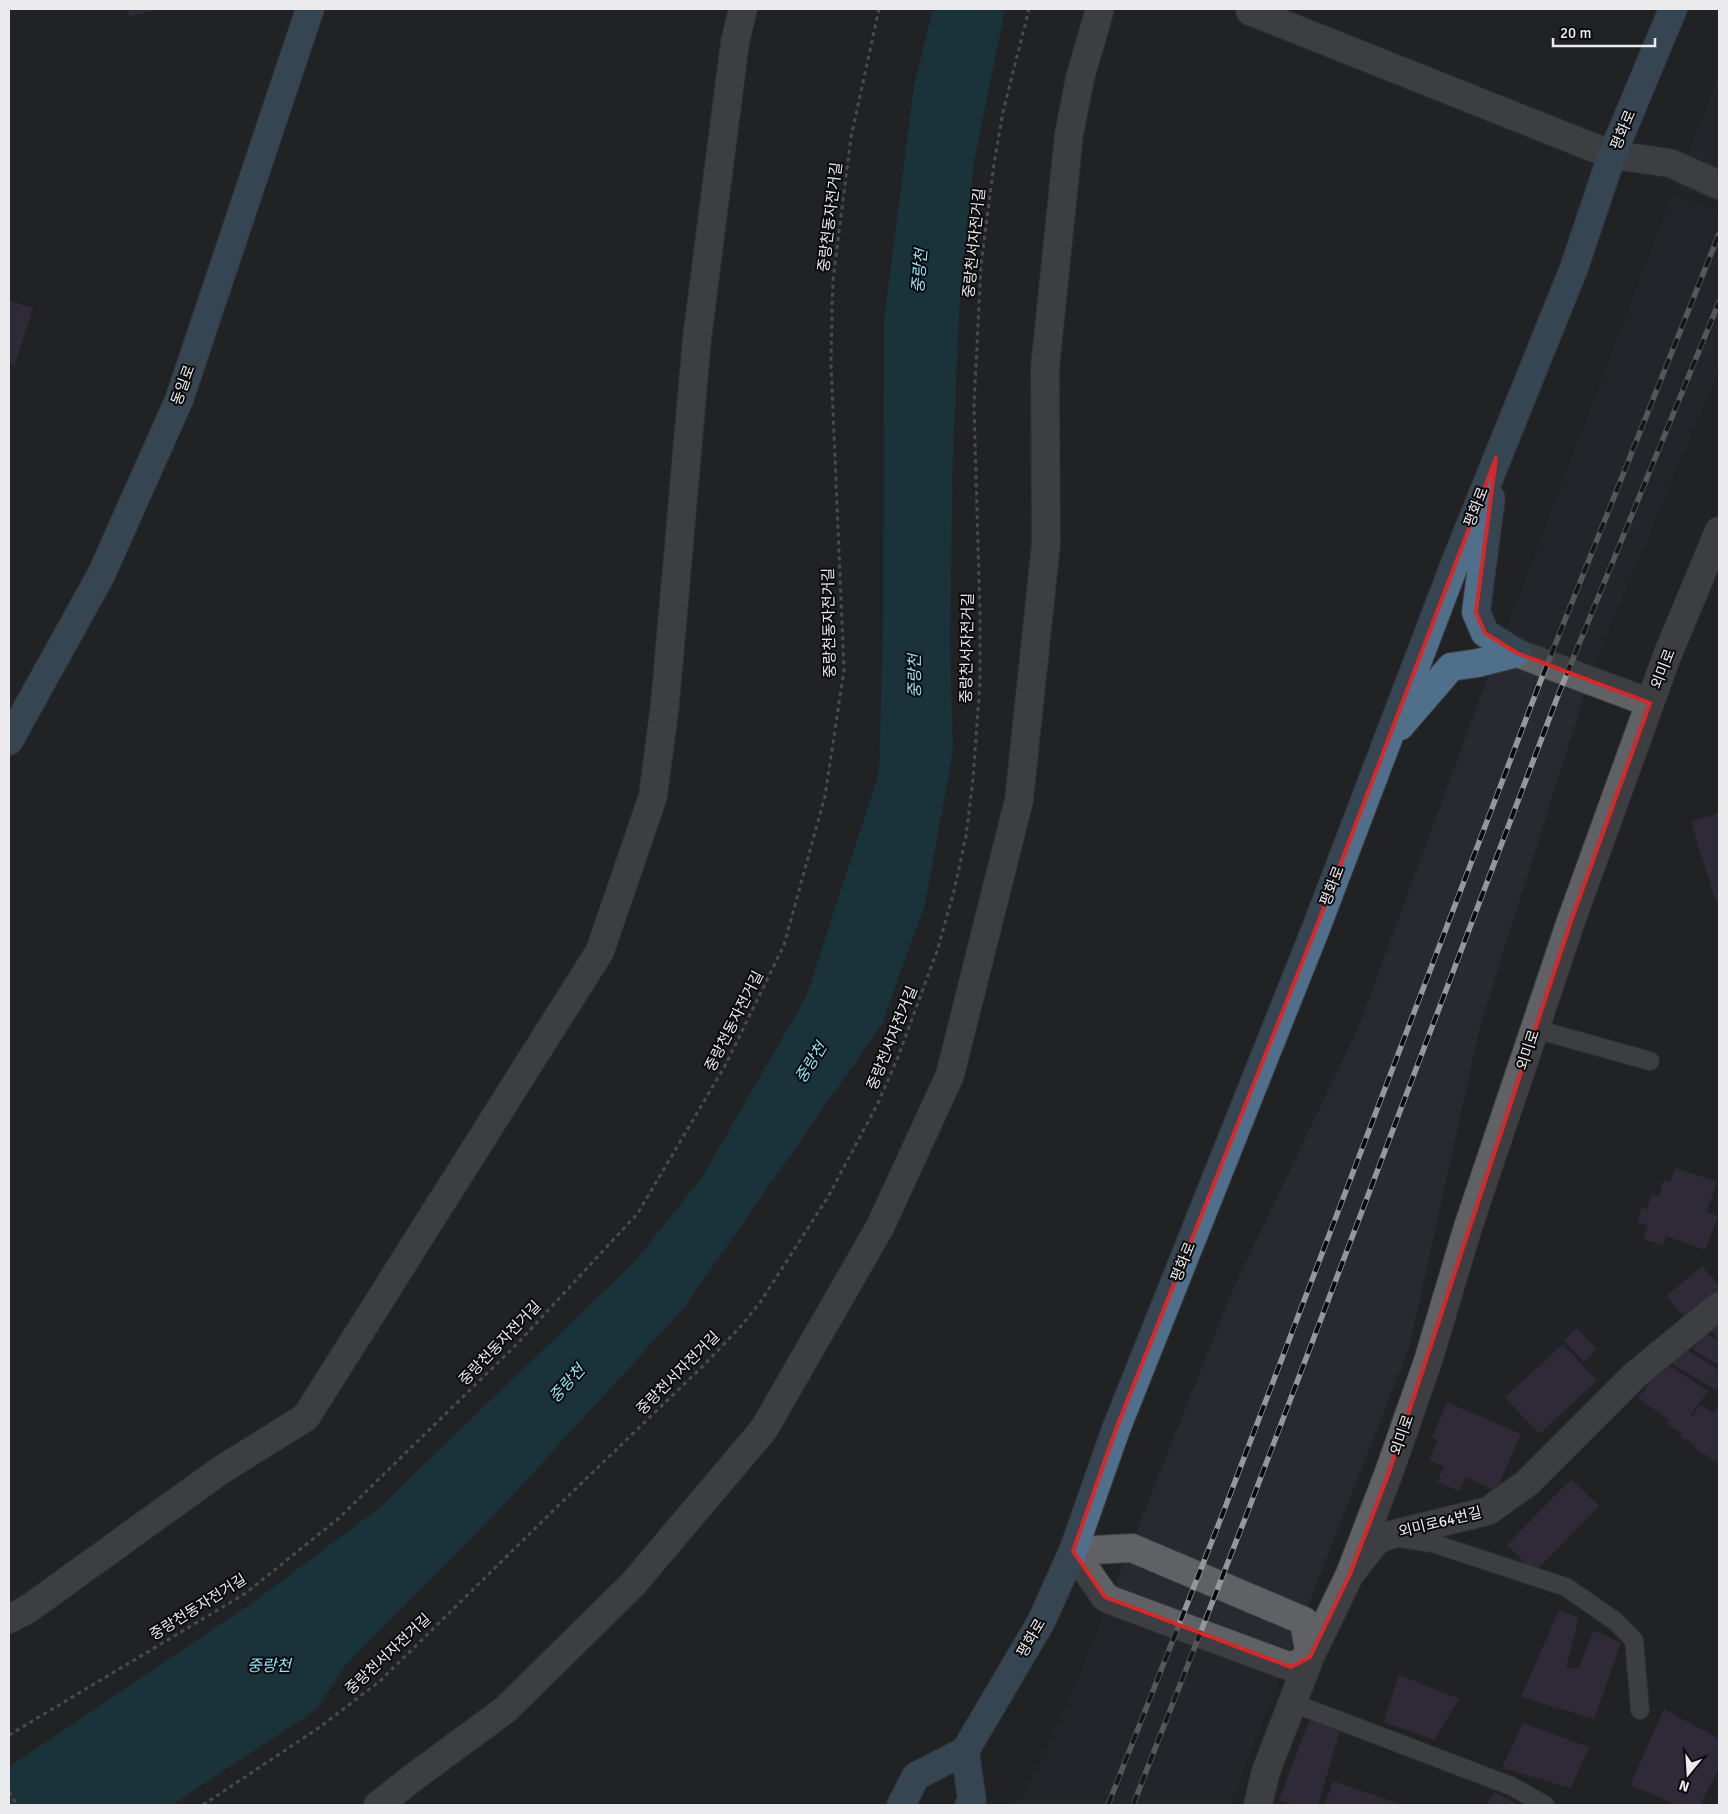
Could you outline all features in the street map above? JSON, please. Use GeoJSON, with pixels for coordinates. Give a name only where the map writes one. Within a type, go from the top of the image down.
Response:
{"type":"FeatureCollection","features":[{"type":"Feature","properties":{"kind":"main road","name":"동일로"},"geometry":{"type":"LineString","coordinates":[[9,741],[101,575],[179,400],[310,9]]}},
{"type":"Feature","properties":{"kind":"main road","name":"평화로"},"geometry":{"type":"LineString","coordinates":[[965,1750],[1041,1622],[1073,1551],[1116,1429],[1316,928],[1496,458],[1574,268],[1612,155],[1673,9]]}},
{"type":"Feature","properties":{"kind":"main road"},"geometry":{"type":"LineString","coordinates":[[1496,458],[1476,612],[1485,632],[1517,653]]}},
{"type":"Feature","properties":{"kind":"main road"},"geometry":{"type":"LineString","coordinates":[[1389,738],[1451,667],[1478,663],[1517,653]]}},
{"type":"Feature","properties":{"kind":"main road"},"geometry":{"type":"LineString","coordinates":[[901,1805],[916,1776],[965,1750],[972,1800],[969,1805]]}},
{"type":"Feature","properties":{"kind":"street"},"geometry":{"type":"LineString","coordinates":[[9,1619],[28,1609],[221,1470],[306,1417],[600,951],[653,796],[665,704],[698,338],[734,52],[743,9]]}},
{"type":"Feature","properties":{"kind":"street"},"geometry":{"type":"LineString","coordinates":[[378,1805],[506,1709],[633,1584],[764,1429],[880,1227],[950,1075],[1018,800],[1046,544],[1045,368],[1069,134],[1080,78],[1100,9]]}},
{"type":"Feature","properties":{"kind":"street"},"geometry":{"type":"LineString","coordinates":[[1250,12],[1612,155],[1670,164],[1719,185]]}},
{"type":"Feature","properties":{"kind":"street","name":"외미로"},"geometry":{"type":"LineString","coordinates":[[1350,1574],[1388,1475],[1425,1370],[1468,1227],[1571,921],[1667,656],[1719,531]]}},
{"type":"Feature","properties":{"kind":"street"},"geometry":{"type":"LineString","coordinates":[[1517,653],[1650,703]]}},
{"type":"Feature","properties":{"kind":"street","name":"외미로64번길"},"geometry":{"type":"LineString","coordinates":[[1258,1805],[1266,1771],[1310,1657],[1350,1574],[1376,1541],[1386,1536],[1488,1511],[1527,1483],[1635,1375],[1719,1306]]}},
{"type":"Feature","properties":{"kind":"street"},"geometry":{"type":"LineString","coordinates":[[1132,1548],[1304,1621],[1310,1657],[1290,1667],[1104,1597],[1073,1551],[1132,1548]]}},
{"type":"Feature","properties":{"kind":"lane"},"geometry":{"type":"LineString","coordinates":[[1535,1029],[1650,1061]]}},
{"type":"Feature","properties":{"kind":"lane"},"geometry":{"type":"LineString","coordinates":[[1386,1536],[1432,1543],[1566,1587],[1615,1620],[1634,1640],[1640,1710]]}},
{"type":"Feature","properties":{"kind":"lane"},"geometry":{"type":"LineString","coordinates":[[1293,1703],[1511,1786],[1545,1805]]}},
{"type":"Feature","properties":{"kind":"path","name":"중랑천동자전거길"},"geometry":{"type":"LineString","coordinates":[[9,1735],[246,1593],[338,1518],[517,1344],[638,1213],[726,1064],[784,946],[825,796],[844,670],[831,364],[833,280],[851,137],[880,9]]}},
{"type":"Feature","properties":{"kind":"path","name":"중랑천서자전거길"},"geometry":{"type":"LineString","coordinates":[[203,1805],[320,1727],[380,1680],[705,1364],[742,1325],[761,1301],[828,1197],[878,1103],[898,1056],[937,951],[954,891],[966,836],[973,779],[980,682],[980,608],[974,405],[981,265],[994,164],[1003,112],[1029,9]]}},
{"type":"Feature","properties":{"kind":"path"},"geometry":{"type":"LineString","coordinates":[[9,1792],[17,1805]]}},
{"type":"Feature","properties":{"kind":"highlighted area"},"geometry":{"type":"Polygon","coordinates":[[[1496,458],[1476,612],[1485,633],[1517,653],[1650,703],[1571,921],[1388,1475],[1350,1574],[1310,1657],[1291,1667],[1105,1597],[1073,1551],[1116,1429],[1316,928],[1496,458]]]}},
{"type":"Feature","properties":{"kind":"shaded area"},"geometry":{"type":"Polygon","coordinates":[[[1719,75],[1719,202],[1674,188],[1719,75]]]}},
{"type":"Feature","properties":{"kind":"shaded area"},"geometry":{"type":"Polygon","coordinates":[[[1672,194],[1719,212],[1719,370],[1593,668],[1481,1023],[1409,1348],[1230,1805],[1013,1805],[1022,1797],[1070,1698],[1234,1287],[1358,1028],[1480,698],[1672,194]]]}},
{"type":"Feature","properties":{"kind":"water","name":"중랑천"},"geometry":{"type":"Polygon","coordinates":[[[933,9],[1005,9],[974,162],[959,313],[953,453],[950,640],[953,751],[925,904],[882,1024],[683,1309],[498,1511],[345,1666],[317,1709],[172,1805],[9,1805],[9,1767],[259,1598],[379,1508],[633,1263],[701,1179],[806,997],[879,773],[883,632],[884,322],[914,86],[933,9]]]}},
{"type":"Feature","properties":{"kind":"building"},"geometry":{"type":"Polygon","coordinates":[[[128,9],[158,9],[129,17],[128,9]]]}},
{"type":"Feature","properties":{"kind":"building"},"geometry":{"type":"Polygon","coordinates":[[[9,300],[33,308],[14,366],[9,363],[9,300]]]}},
{"type":"Feature","properties":{"kind":"building"},"geometry":{"type":"Polygon","coordinates":[[[1719,813],[1719,901],[1716,902],[1691,822],[1719,813]]]}},
{"type":"Feature","properties":{"kind":"building"},"geometry":{"type":"Polygon","coordinates":[[[1675,1168],[1717,1182],[1706,1212],[1718,1216],[1705,1250],[1666,1236],[1663,1246],[1643,1239],[1648,1226],[1637,1222],[1642,1207],[1647,1209],[1652,1194],[1658,1197],[1664,1180],[1670,1182],[1675,1168]]]}},
{"type":"Feature","properties":{"kind":"building"},"geometry":{"type":"Polygon","coordinates":[[[1702,1266],[1719,1286],[1719,1295],[1688,1322],[1666,1296],[1702,1266]]]}},
{"type":"Feature","properties":{"kind":"building"},"geometry":{"type":"Polygon","coordinates":[[[1719,1322],[1719,1340],[1710,1330],[1719,1322]]]}},
{"type":"Feature","properties":{"kind":"building"},"geometry":{"type":"Polygon","coordinates":[[[1577,1328],[1597,1349],[1584,1362],[1564,1341],[1577,1328]]]}},
{"type":"Feature","properties":{"kind":"building"},"geometry":{"type":"Polygon","coordinates":[[[1703,1332],[1719,1341],[1719,1359],[1717,1364],[1693,1350],[1703,1332]]]}},
{"type":"Feature","properties":{"kind":"building"},"geometry":{"type":"Polygon","coordinates":[[[1563,1344],[1597,1381],[1539,1434],[1505,1397],[1563,1344]]]}},
{"type":"Feature","properties":{"kind":"building"},"geometry":{"type":"Polygon","coordinates":[[[1687,1350],[1719,1370],[1719,1384],[1716,1390],[1672,1364],[1687,1350]]]}},
{"type":"Feature","properties":{"kind":"building"},"geometry":{"type":"Polygon","coordinates":[[[1665,1363],[1708,1391],[1691,1414],[1693,1416],[1700,1405],[1714,1413],[1719,1405],[1719,1463],[1693,1447],[1694,1445],[1680,1436],[1682,1433],[1668,1425],[1669,1420],[1638,1398],[1648,1385],[1645,1383],[1665,1363]]]}},
{"type":"Feature","properties":{"kind":"building"},"geometry":{"type":"Polygon","coordinates":[[[1447,1402],[1521,1434],[1496,1491],[1466,1477],[1459,1491],[1437,1482],[1444,1467],[1429,1460],[1438,1440],[1432,1437],[1447,1402]]]}},
{"type":"Feature","properties":{"kind":"building"},"geometry":{"type":"Polygon","coordinates":[[[1571,1479],[1599,1506],[1535,1572],[1507,1545],[1571,1479]]]}},
{"type":"Feature","properties":{"kind":"building"},"geometry":{"type":"Polygon","coordinates":[[[1559,1610],[1579,1618],[1566,1668],[1578,1669],[1594,1630],[1621,1643],[1594,1719],[1521,1697],[1559,1610]]]}},
{"type":"Feature","properties":{"kind":"building"},"geometry":{"type":"Polygon","coordinates":[[[1399,1675],[1459,1699],[1434,1740],[1384,1722],[1399,1675]]]}},
{"type":"Feature","properties":{"kind":"building"},"geometry":{"type":"Polygon","coordinates":[[[1664,1709],[1719,1739],[1719,1768],[1700,1805],[1678,1805],[1630,1785],[1664,1709]]]}},
{"type":"Feature","properties":{"kind":"building"},"geometry":{"type":"Polygon","coordinates":[[[1310,1718],[1340,1731],[1318,1805],[1295,1805],[1279,1800],[1310,1718]]]}},
{"type":"Feature","properties":{"kind":"building"},"geometry":{"type":"Polygon","coordinates":[[[1523,1723],[1589,1747],[1571,1788],[1502,1768],[1523,1723]]]}},
{"type":"Feature","properties":{"kind":"building"},"geometry":{"type":"Polygon","coordinates":[[[1333,1781],[1395,1802],[1393,1805],[1325,1805],[1333,1781]]]}},
{"type":"Feature","properties":{"kind":"building"},"geometry":{"type":"Polygon","coordinates":[[[1495,1792],[1519,1805],[1487,1805],[1495,1792]]]}},
{"type":"Feature","properties":{"kind":"railway"},"geometry":{"type":"LineString","coordinates":[[1108,1805],[1223,1513],[1539,685],[1719,234]]}},
{"type":"Feature","properties":{"kind":"railway"},"geometry":{"type":"LineString","coordinates":[[1133,1805],[1248,1511],[1559,693],[1719,302]]}}]}
